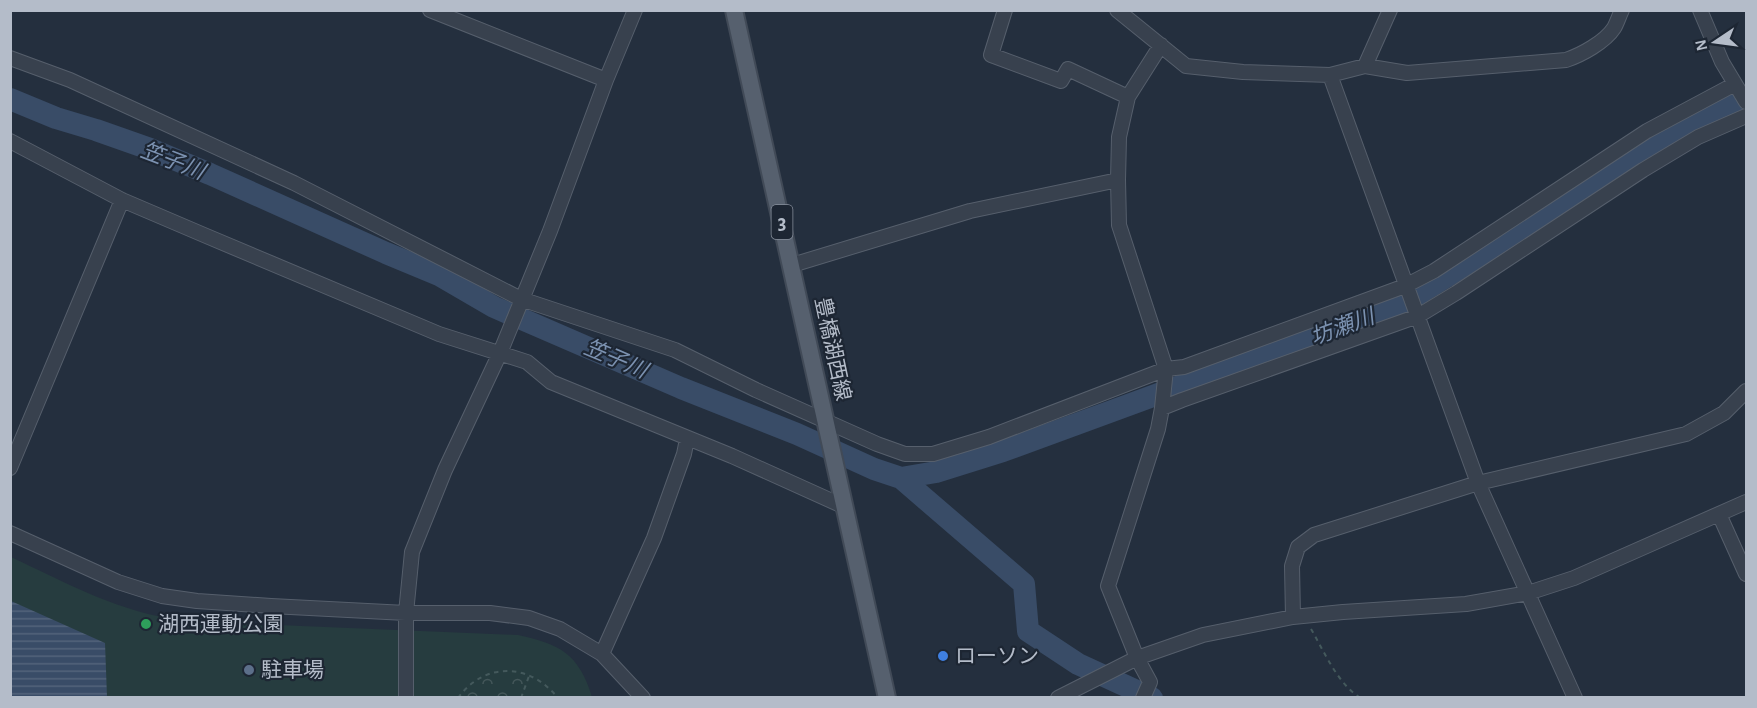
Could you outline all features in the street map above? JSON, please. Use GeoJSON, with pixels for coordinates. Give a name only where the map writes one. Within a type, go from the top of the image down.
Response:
{"type":"FeatureCollection","features":[{"type":"Feature","properties":{"kind":"main road","name":"豊橋湖西線"},"geometry":{"type":"LineString","coordinates":[[734,10],[887,698]]}},
{"type":"Feature","properties":{"kind":"street"},"geometry":{"type":"LineString","coordinates":[[430,10],[606,80]]}},
{"type":"Feature","properties":{"kind":"street"},"geometry":{"type":"LineString","coordinates":[[406,698],[406,613],[412,552],[445,470],[501,349],[550,231],[606,80],[635,10]]}},
{"type":"Feature","properties":{"kind":"street"},"geometry":{"type":"LineString","coordinates":[[1005,10],[991,55],[1061,81],[1068,69],[1128,97]]}},
{"type":"Feature","properties":{"kind":"street"},"geometry":{"type":"LineString","coordinates":[[1117,10],[1186,66],[1242,72],[1330,75],[1365,66],[1407,73],[1566,60],[1579,56],[1614,29],[1622,10]]}},
{"type":"Feature","properties":{"kind":"street"},"geometry":{"type":"LineString","coordinates":[[1365,66],[1390,10]]}},
{"type":"Feature","properties":{"kind":"street"},"geometry":{"type":"LineString","coordinates":[[1700,10],[1710,38],[1746,102]]}},
{"type":"Feature","properties":{"kind":"street"},"geometry":{"type":"LineString","coordinates":[[1143,698],[1150,682],[1137,658],[1108,586],[1158,429],[1166,373],[1119,225],[1119,137],[1128,97],[1161,45]]}},
{"type":"Feature","properties":{"kind":"street"},"geometry":{"type":"LineString","coordinates":[[10,58],[70,80],[294,183],[521,299],[675,350],[827,427],[905,454],[933,454],[989,437],[1393,292],[1407,289],[1647,131],[1736,84]]}},
{"type":"Feature","properties":{"kind":"street"},"geometry":{"type":"LineString","coordinates":[[1330,75],[1478,483],[1575,698]]}},
{"type":"Feature","properties":{"kind":"street"},"geometry":{"type":"LineString","coordinates":[[1163,405],[1417,313],[1456,293],[1661,159],[1698,137],[1746,116]]}},
{"type":"Feature","properties":{"kind":"street"},"geometry":{"type":"LineString","coordinates":[[10,141],[122,200],[439,334],[501,349],[528,362],[550,382],[687,439],[844,500]]}},
{"type":"Feature","properties":{"kind":"street"},"geometry":{"type":"LineString","coordinates":[[792,265],[970,211],[1118,180]]}},
{"type":"Feature","properties":{"kind":"street"},"geometry":{"type":"LineString","coordinates":[[10,468],[122,200]]}},
{"type":"Feature","properties":{"kind":"street"},"geometry":{"type":"LineString","coordinates":[[1298,617],[1292,567],[1298,547],[1314,535],[1478,483],[1686,434],[1724,413],[1746,391]]}},
{"type":"Feature","properties":{"kind":"street"},"geometry":{"type":"LineString","coordinates":[[602,654],[654,538],[684,454],[687,439]]}},
{"type":"Feature","properties":{"kind":"street"},"geometry":{"type":"LineString","coordinates":[[1058,698],[1137,658],[1203,635],[1298,617],[1466,604],[1528,593],[1574,578],[1746,502]]}},
{"type":"Feature","properties":{"kind":"street"},"geometry":{"type":"LineString","coordinates":[[1719,514],[1746,574]]}},
{"type":"Feature","properties":{"kind":"street"},"geometry":{"type":"LineString","coordinates":[[10,533],[118,582],[162,596],[271,606],[406,613],[490,613],[529,618],[560,629],[602,654],[643,698]]}},
{"type":"Feature","properties":{"kind":"path"},"geometry":{"type":"LineString","coordinates":[[1298,617],[1343,681],[1361,698]]}},
{"type":"Feature","properties":{"kind":"path"},"geometry":{"type":"LineString","coordinates":[[458,698],[469,684],[486,674],[506,670],[529,676],[542,683],[558,698]]}},
{"type":"Feature","properties":{"kind":"path"},"geometry":{"type":"LineString","coordinates":[[521,698],[529,676]]}},
{"type":"Feature","properties":{"kind":"green space","name":"湖西運動公園"},"geometry":{"type":"Polygon","coordinates":[[[11,557],[116,604],[161,617],[185,621],[518,635],[533,638],[556,647],[574,661],[587,682],[592,697],[11,698],[11,557]]]}},
{"type":"Feature","properties":{"kind":"green space"},"geometry":{"type":"Polygon","coordinates":[[[505,674],[525,679],[518,697],[463,697],[481,680],[505,674]]]}},
{"type":"Feature","properties":{"kind":"water"},"geometry":{"type":"Polygon","coordinates":[[[11,601],[105,643],[107,697],[11,697],[11,601]]]}},
{"type":"Feature","properties":{"kind":"waterway","name":"坊瀬川"},"geometry":{"type":"LineString","coordinates":[[901,478],[936,472],[1003,451],[1401,305],[1697,120],[1746,97]]}},
{"type":"Feature","properties":{"kind":"waterway","name":"笠子川"},"geometry":{"type":"LineString","coordinates":[[10,99],[56,118],[150,149],[210,174],[439,275],[494,307],[681,388],[797,434],[874,469],[901,478],[1024,584],[1028,631],[1078,664],[1152,698]]}},
{"type":"Feature","properties":{"kind":"place","name":"湖西運動公園"},"geometry":{"type":"Point","coordinates":[146,624]}},
{"type":"Feature","properties":{"kind":"place","name":"ローソン"},"geometry":{"type":"Point","coordinates":[943,656]}},
{"type":"Feature","properties":{"kind":"place","name":"駐車場"},"geometry":{"type":"Point","coordinates":[249,670]}}]}
